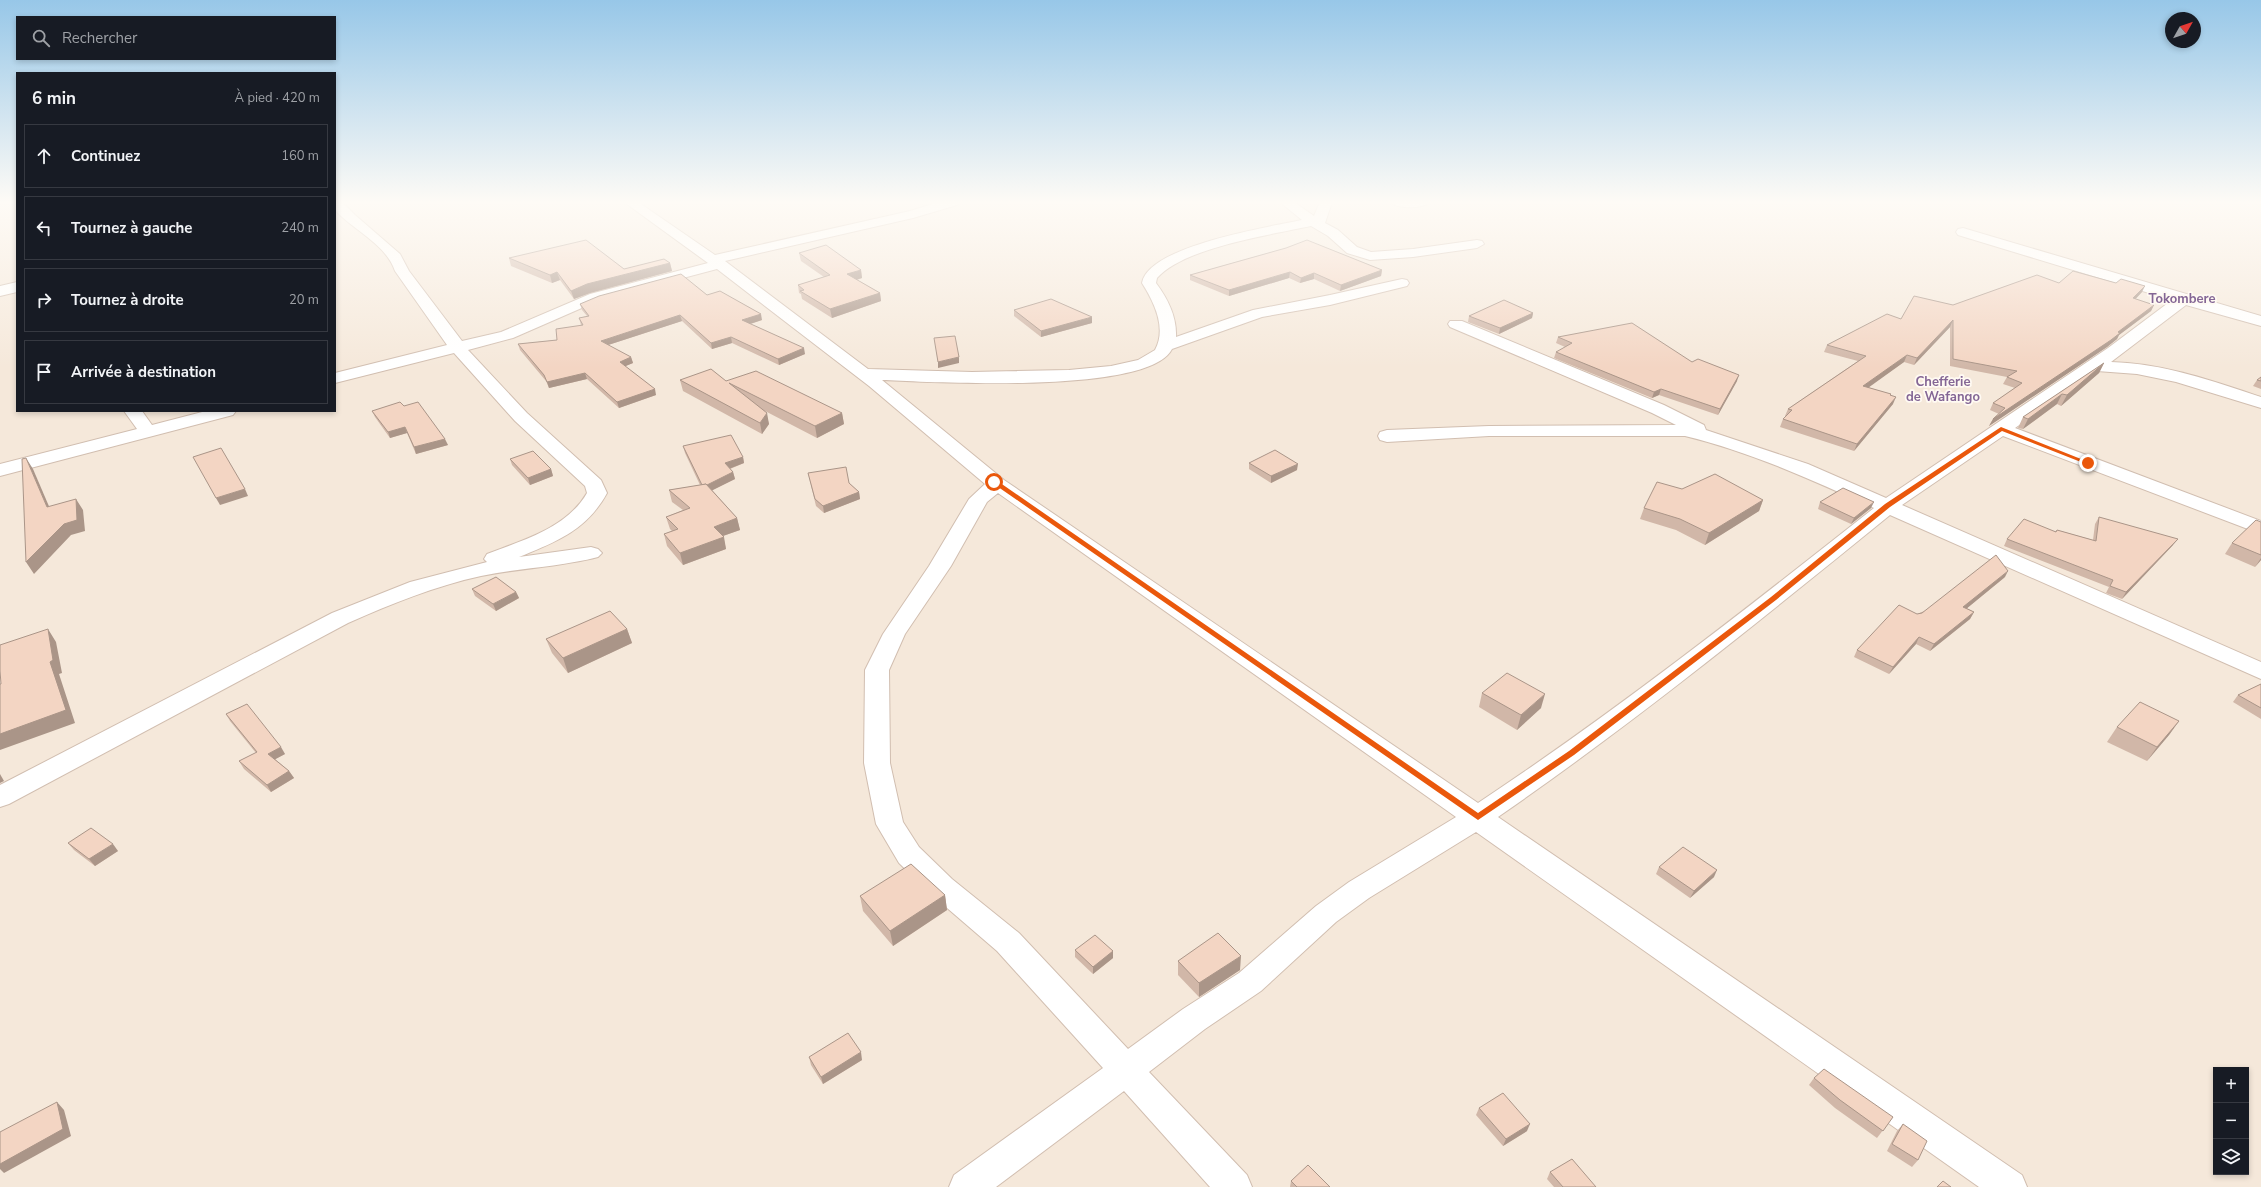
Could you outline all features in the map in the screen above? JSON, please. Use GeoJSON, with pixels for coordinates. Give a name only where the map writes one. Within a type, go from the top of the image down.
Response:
{"type":"FeatureCollection","features":[{"type":"Feature","properties":{"kind":"street"},"geometry":{"type":"LineString","coordinates":[[0,797],[340,618],[378,602],[464,574],[560,530],[580,518],[593,504],[598,493],[594,484],[521,417],[458,348],[394,257]]}},
{"type":"Feature","properties":{"kind":"street"},"geometry":{"type":"LineString","coordinates":[[710,257],[911,411],[961,457],[995,483],[2009,1187]]}},
{"type":"Feature","properties":{"kind":"street"},"geometry":{"type":"LineString","coordinates":[[336,378],[507,335],[595,297],[736,257]]}},
{"type":"Feature","properties":{"kind":"street"},"geometry":{"type":"LineString","coordinates":[[864,374],[971,378],[1038,377],[1104,372],[1155,359],[1162,353],[1168,338],[1167,323],[1161,303],[1149,283],[1150,277],[1159,267],[1178,257]]}},
{"type":"Feature","properties":{"kind":"street"},"geometry":{"type":"LineString","coordinates":[[2047,257],[2261,321]]}},
{"type":"Feature","properties":{"kind":"street"},"geometry":{"type":"LineString","coordinates":[[1166,346],[1259,313],[1330,300],[1402,283]]}},
{"type":"Feature","properties":{"kind":"street"},"geometry":{"type":"LineString","coordinates":[[0,291],[16,287]]}},
{"type":"Feature","properties":{"kind":"street"},"geometry":{"type":"LineString","coordinates":[[967,1187],[1194,1020],[1250,982],[1326,914],[1359,890],[1478,817],[1572,753],[1774,598],[1888,506],[2094,366],[2184,299]]}},
{"type":"Feature","properties":{"kind":"street"},"geometry":{"type":"LineString","coordinates":[[1456,324],[1658,409],[1715,438]]}},
{"type":"Feature","properties":{"kind":"street"},"geometry":{"type":"LineString","coordinates":[[2094,366],[2126,366],[2154,371],[2217,388],[2261,403]]}},
{"type":"Feature","properties":{"kind":"street"},"geometry":{"type":"LineString","coordinates":[[134,412],[148,432]]}},
{"type":"Feature","properties":{"kind":"street"},"geometry":{"type":"LineString","coordinates":[[0,470],[223,412]]}},
{"type":"Feature","properties":{"kind":"street"},"geometry":{"type":"LineString","coordinates":[[2001,429],[2261,528]]}},
{"type":"Feature","properties":{"kind":"street"},"geometry":{"type":"LineString","coordinates":[[1387,436],[1489,431],[1664,430],[1685,431],[1715,438],[1801,468],[2261,672]]}},
{"type":"Feature","properties":{"kind":"street"},"geometry":{"type":"LineString","coordinates":[[995,483],[979,499],[940,566],[894,634],[877,670],[877,763],[890,824],[909,855],[942,887],[1008,942],[1234,1187]]}},
{"type":"Feature","properties":{"kind":"street"},"geometry":{"type":"LineString","coordinates":[[464,574],[552,557],[591,553]]}},
{"type":"Feature","properties":{"kind":"shaded area"},"geometry":{"type":"Polygon","coordinates":[[[0,257],[16,257],[16,412],[336,412],[336,257],[2261,257],[2261,1187],[0,1187],[0,257]]]}},
{"type":"Feature","properties":{"kind":"building"},"geometry":{"type":"Polygon","coordinates":[[[609,257],[624,269],[664,259],[670,263],[587,284],[571,291],[557,272],[550,275],[509,258],[609,257]]]}},
{"type":"Feature","properties":{"kind":"building"},"geometry":{"type":"Polygon","coordinates":[[[805,257],[843,257],[861,270],[847,274],[880,293],[830,309],[800,291],[804,290],[798,285],[830,275],[805,257]]]}},
{"type":"Feature","properties":{"kind":"building"},"geometry":{"type":"Polygon","coordinates":[[[1253,257],[1350,257],[1382,270],[1341,285],[1314,273],[1301,278],[1290,272],[1229,290],[1190,275],[1253,257]]]}},
{"type":"Feature","properties":{"kind":"building"},"geometry":{"type":"Polygon","coordinates":[[[2073,271],[2116,283],[2121,279],[2145,286],[2133,298],[2154,305],[2118,332],[2120,333],[2111,340],[1993,419],[2005,408],[1993,403],[2022,383],[2007,377],[2017,371],[1953,359],[1953,320],[1917,358],[1907,355],[1863,386],[1891,394],[1890,395],[1896,397],[1857,444],[1783,419],[1792,410],[1788,409],[1866,356],[1827,345],[1887,314],[1901,319],[1914,296],[1953,305],[2037,275],[2059,283],[2073,271]]]}},
{"type":"Feature","properties":{"kind":"building"},"geometry":{"type":"Polygon","coordinates":[[[681,274],[707,295],[720,291],[761,314],[742,320],[804,348],[778,359],[731,337],[711,343],[680,315],[601,341],[631,357],[620,362],[655,389],[617,402],[585,373],[547,382],[544,375],[518,344],[557,340],[556,329],[583,325],[579,318],[589,316],[580,304],[599,296],[681,274]]]}},
{"type":"Feature","properties":{"kind":"building"},"geometry":{"type":"Polygon","coordinates":[[[1051,299],[1092,317],[1041,331],[1014,310],[1051,299]]]}},
{"type":"Feature","properties":{"kind":"building"},"geometry":{"type":"Polygon","coordinates":[[[1504,300],[1533,313],[1500,328],[1469,316],[1504,300]]]}},
{"type":"Feature","properties":{"kind":"building"},"geometry":{"type":"Polygon","coordinates":[[[1632,323],[1692,362],[1698,359],[1739,375],[1720,409],[1661,389],[1654,392],[1556,352],[1572,343],[1558,337],[1632,323]]]}},
{"type":"Feature","properties":{"kind":"building"},"geometry":{"type":"Polygon","coordinates":[[[955,336],[959,357],[938,362],[934,338],[955,336]]]}},
{"type":"Feature","properties":{"kind":"building"},"geometry":{"type":"Polygon","coordinates":[[[2104,363],[2067,395],[2062,394],[2028,419],[2023,417],[2104,363]]]}},
{"type":"Feature","properties":{"kind":"building"},"geometry":{"type":"Polygon","coordinates":[[[711,369],[726,381],[756,371],[842,413],[815,426],[729,383],[767,413],[760,423],[680,380],[711,369]]]}},
{"type":"Feature","properties":{"kind":"building"},"geometry":{"type":"Polygon","coordinates":[[[400,402],[404,406],[418,402],[445,439],[414,447],[405,427],[388,432],[372,411],[400,402]]]}},
{"type":"Feature","properties":{"kind":"building"},"geometry":{"type":"Polygon","coordinates":[[[731,435],[743,457],[725,463],[733,472],[707,485],[702,485],[683,446],[731,435]]]}},
{"type":"Feature","properties":{"kind":"building"},"geometry":{"type":"Polygon","coordinates":[[[221,448],[245,489],[216,498],[193,457],[221,448]]]}},
{"type":"Feature","properties":{"kind":"building"},"geometry":{"type":"Polygon","coordinates":[[[1275,450],[1298,464],[1271,476],[1249,463],[1275,450]]]}},
{"type":"Feature","properties":{"kind":"building"},"geometry":{"type":"Polygon","coordinates":[[[533,451],[551,469],[528,478],[510,459],[533,451]]]}},
{"type":"Feature","properties":{"kind":"building"},"geometry":{"type":"Polygon","coordinates":[[[26,458],[47,507],[76,499],[77,520],[64,524],[26,562],[22,459],[26,458]]]}},
{"type":"Feature","properties":{"kind":"building"},"geometry":{"type":"Polygon","coordinates":[[[846,467],[849,483],[859,492],[823,506],[815,499],[808,473],[846,467]]]}},
{"type":"Feature","properties":{"kind":"building"},"geometry":{"type":"Polygon","coordinates":[[[1715,474],[1763,500],[1709,533],[1680,519],[1644,508],[1657,482],[1682,489],[1715,474]]]}},
{"type":"Feature","properties":{"kind":"building"},"geometry":{"type":"Polygon","coordinates":[[[706,484],[737,518],[714,527],[724,537],[680,553],[664,534],[678,529],[666,517],[690,508],[669,490],[706,484]]]}},
{"type":"Feature","properties":{"kind":"building"},"geometry":{"type":"Polygon","coordinates":[[[1843,488],[1874,502],[1854,518],[1820,502],[1843,488]]]}},
{"type":"Feature","properties":{"kind":"building"},"geometry":{"type":"Polygon","coordinates":[[[2099,517],[2178,539],[2126,592],[2110,586],[2113,580],[2007,539],[2024,519],[2056,532],[2057,530],[2096,541],[2099,517]]]}},
{"type":"Feature","properties":{"kind":"building"},"geometry":{"type":"Polygon","coordinates":[[[2256,520],[2261,522],[2261,555],[2232,543],[2256,520]]]}},
{"type":"Feature","properties":{"kind":"building"},"geometry":{"type":"Polygon","coordinates":[[[1996,555],[2008,571],[1963,607],[1974,612],[1934,644],[1919,637],[1893,667],[1857,650],[1899,605],[1917,614],[1922,613],[1996,555]]]}},
{"type":"Feature","properties":{"kind":"building"},"geometry":{"type":"Polygon","coordinates":[[[496,577],[516,592],[493,604],[472,589],[496,577]]]}},
{"type":"Feature","properties":{"kind":"building"},"geometry":{"type":"Polygon","coordinates":[[[610,611],[627,629],[563,658],[546,639],[610,611]]]}},
{"type":"Feature","properties":{"kind":"building"},"geometry":{"type":"Polygon","coordinates":[[[48,629],[53,660],[50,662],[66,710],[0,734],[0,645],[48,629]]]}},
{"type":"Feature","properties":{"kind":"building"},"geometry":{"type":"Polygon","coordinates":[[[1507,673],[1545,694],[1521,715],[1482,693],[1507,673]]]}},
{"type":"Feature","properties":{"kind":"building"},"geometry":{"type":"Polygon","coordinates":[[[2261,684],[2261,708],[2238,695],[2261,684]]]}},
{"type":"Feature","properties":{"kind":"building"},"geometry":{"type":"Polygon","coordinates":[[[2140,702],[2179,721],[2157,747],[2117,727],[2140,702]]]}},
{"type":"Feature","properties":{"kind":"building"},"geometry":{"type":"Polygon","coordinates":[[[247,704],[281,747],[268,754],[289,771],[267,785],[239,761],[257,752],[226,714],[247,704]]]}},
{"type":"Feature","properties":{"kind":"building"},"geometry":{"type":"Polygon","coordinates":[[[91,828],[113,844],[89,859],[68,843],[91,828]]]}},
{"type":"Feature","properties":{"kind":"building"},"geometry":{"type":"Polygon","coordinates":[[[1683,847],[1717,870],[1694,891],[1659,867],[1683,847]]]}},
{"type":"Feature","properties":{"kind":"building"},"geometry":{"type":"Polygon","coordinates":[[[911,864],[945,895],[890,931],[860,896],[911,864]]]}},
{"type":"Feature","properties":{"kind":"building"},"geometry":{"type":"Polygon","coordinates":[[[1218,933],[1241,956],[1199,983],[1178,961],[1218,933]]]}},
{"type":"Feature","properties":{"kind":"building"},"geometry":{"type":"Polygon","coordinates":[[[1095,935],[1113,951],[1093,967],[1075,950],[1095,935]]]}},
{"type":"Feature","properties":{"kind":"building"},"geometry":{"type":"Polygon","coordinates":[[[848,1033],[861,1052],[821,1077],[809,1057],[848,1033]]]}},
{"type":"Feature","properties":{"kind":"building"},"geometry":{"type":"Polygon","coordinates":[[[1824,1069],[1893,1117],[1883,1131],[1840,1100],[1814,1078],[1824,1069]]]}},
{"type":"Feature","properties":{"kind":"building"},"geometry":{"type":"Polygon","coordinates":[[[1503,1093],[1530,1124],[1506,1139],[1479,1108],[1503,1093]]]}},
{"type":"Feature","properties":{"kind":"building"},"geometry":{"type":"Polygon","coordinates":[[[57,1102],[63,1129],[0,1164],[0,1132],[57,1102]]]}},
{"type":"Feature","properties":{"kind":"building"},"geometry":{"type":"Polygon","coordinates":[[[1903,1124],[1927,1141],[1918,1160],[1892,1144],[1903,1124]]]}},
{"type":"Feature","properties":{"kind":"building"},"geometry":{"type":"Polygon","coordinates":[[[1572,1159],[1596,1187],[1563,1187],[1550,1172],[1572,1159]]]}},
{"type":"Feature","properties":{"kind":"building"},"geometry":{"type":"Polygon","coordinates":[[[1308,1165],[1330,1187],[1297,1187],[1291,1181],[1308,1165]]]}},
{"type":"Feature","properties":{"kind":"building"},"geometry":{"type":"Polygon","coordinates":[[[1943,1181],[1951,1187],[1937,1187],[1943,1181]]]}},
{"type":"Feature","properties":{"kind":"district","name":"Tokombere"},"geometry":{"type":"Point","coordinates":[2182,299]}},
{"type":"Feature","properties":{"kind":"district","name":"Chefferie de Wafango"},"geometry":{"type":"Point","coordinates":[1943,390]}},
{"type":"Feature","properties":{"kind":"route"},"geometry":{"type":"LineString","coordinates":[[994,482],[1478,817],[1572,753],[1774,598],[1888,506],[2001,429],[2088,463]]}}]}
